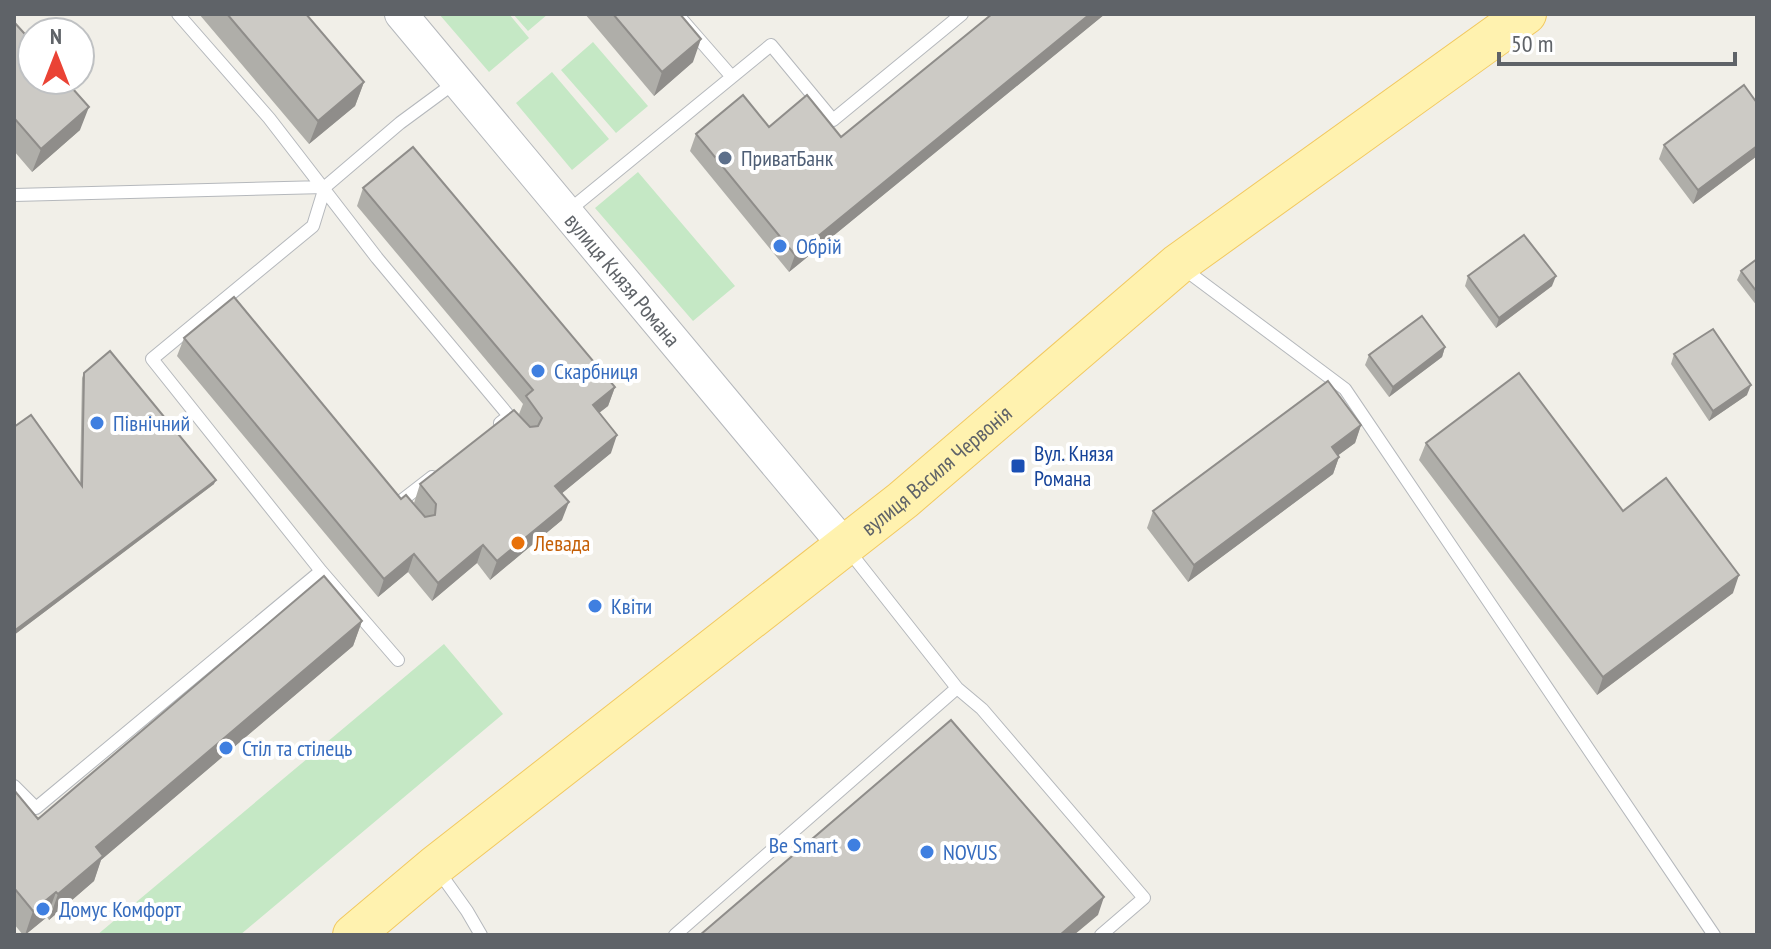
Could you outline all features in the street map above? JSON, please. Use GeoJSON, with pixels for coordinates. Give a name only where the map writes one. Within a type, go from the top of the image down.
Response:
{"type":"FeatureCollection","features":[{"type":"Feature","properties":{"kind":"main road","name":"вулиця Василя Червонія"},"geometry":{"type":"LineString","coordinates":[[373,924],[435,866],[903,500],[1178,264],[1526,14]]}},
{"type":"Feature","properties":{"kind":"street","name":"вулиця Князя Романа"},"geometry":{"type":"LineString","coordinates":[[401,14],[844,545]]}},
{"type":"Feature","properties":{"kind":"lane"},"geometry":{"type":"LineString","coordinates":[[178,14],[269,118],[377,258],[513,421],[485,435]]}},
{"type":"Feature","properties":{"kind":"lane"},"geometry":{"type":"LineString","coordinates":[[677,14],[732,77]]}},
{"type":"Feature","properties":{"kind":"lane"},"geometry":{"type":"LineString","coordinates":[[566,212],[771,45],[833,120],[962,14]]}},
{"type":"Feature","properties":{"kind":"lane"},"geometry":{"type":"LineString","coordinates":[[398,660],[321,571],[152,359],[234,299],[313,226],[325,187],[400,123],[457,81]]}},
{"type":"Feature","properties":{"kind":"lane"},"geometry":{"type":"LineString","coordinates":[[15,193],[325,187]]}},
{"type":"Feature","properties":{"kind":"lane"},"geometry":{"type":"LineString","coordinates":[[1178,264],[1345,389],[1714,935]]}},
{"type":"Feature","properties":{"kind":"lane"},"geometry":{"type":"LineString","coordinates":[[392,490],[405,506],[437,473]]}},
{"type":"Feature","properties":{"kind":"lane"},"geometry":{"type":"LineString","coordinates":[[844,545],[957,688],[982,709],[1144,898],[1101,935]]}},
{"type":"Feature","properties":{"kind":"lane"},"geometry":{"type":"LineString","coordinates":[[14,786],[36,808],[321,571]]}},
{"type":"Feature","properties":{"kind":"lane"},"geometry":{"type":"LineString","coordinates":[[675,935],[957,688]]}},
{"type":"Feature","properties":{"kind":"lane"},"geometry":{"type":"LineString","coordinates":[[435,866],[478,933]]}},
{"type":"Feature","properties":{"kind":"green space"},"geometry":{"type":"Polygon","coordinates":[[[439,14],[509,14],[529,38],[489,72],[439,14]]]}},
{"type":"Feature","properties":{"kind":"green space"},"geometry":{"type":"Polygon","coordinates":[[[513,14],[548,14],[528,31],[513,14]]]}},
{"type":"Feature","properties":{"kind":"green space"},"geometry":{"type":"Polygon","coordinates":[[[593,42],[648,106],[616,133],[561,70],[593,42]]]}},
{"type":"Feature","properties":{"kind":"green space"},"geometry":{"type":"Polygon","coordinates":[[[552,72],[609,139],[572,170],[516,103],[552,72]]]}},
{"type":"Feature","properties":{"kind":"green space"},"geometry":{"type":"Polygon","coordinates":[[[638,172],[735,286],[693,321],[595,208],[638,172]]]}},
{"type":"Feature","properties":{"kind":"green space"},"geometry":{"type":"Polygon","coordinates":[[[444,644],[503,714],[240,935],[97,935],[444,644]]]}},
{"type":"Feature","properties":{"kind":"building"},"geometry":{"type":"Polygon","coordinates":[[[227,14],[306,14],[364,82],[318,121],[227,14]]]}},
{"type":"Feature","properties":{"kind":"building"},"geometry":{"type":"Polygon","coordinates":[[[613,14],[680,14],[701,39],[662,72],[613,14]]]}},
{"type":"Feature","properties":{"kind":"building"},"geometry":{"type":"Polygon","coordinates":[[[992,14],[1090,14],[795,255],[696,134],[743,95],[769,127],[807,95],[841,137],[992,14]]]}},
{"type":"Feature","properties":{"kind":"building"},"geometry":{"type":"Polygon","coordinates":[[[14,22],[16,96],[79,96],[89,107],[41,149],[14,118],[14,22]]]}},
{"type":"Feature","properties":{"kind":"building"},"geometry":{"type":"Polygon","coordinates":[[[1744,85],[1757,103],[1757,146],[1698,190],[1664,145],[1744,85]]]}},
{"type":"Feature","properties":{"kind":"building"},"geometry":{"type":"Polygon","coordinates":[[[413,147],[615,387],[593,405],[617,435],[555,486],[569,502],[497,561],[483,545],[438,583],[414,554],[384,579],[184,338],[234,297],[401,499],[406,495],[425,517],[435,515],[436,504],[420,484],[514,410],[530,427],[538,426],[542,418],[526,396],[533,390],[363,188],[413,147]]]}},
{"type":"Feature","properties":{"kind":"building"},"geometry":{"type":"Polygon","coordinates":[[[1524,235],[1556,276],[1499,318],[1468,276],[1524,235]]]}},
{"type":"Feature","properties":{"kind":"building"},"geometry":{"type":"Polygon","coordinates":[[[1757,259],[1757,292],[1741,271],[1757,259]]]}},
{"type":"Feature","properties":{"kind":"building"},"geometry":{"type":"Polygon","coordinates":[[[1422,316],[1445,347],[1393,387],[1369,355],[1422,316]]]}},
{"type":"Feature","properties":{"kind":"building"},"geometry":{"type":"Polygon","coordinates":[[[1713,329],[1751,385],[1713,411],[1674,354],[1713,329]]]}},
{"type":"Feature","properties":{"kind":"building"},"geometry":{"type":"Polygon","coordinates":[[[110,351],[216,480],[14,631],[14,427],[31,415],[82,486],[84,373],[110,351]]]}},
{"type":"Feature","properties":{"kind":"building"},"geometry":{"type":"Polygon","coordinates":[[[1519,373],[1623,511],[1666,478],[1739,575],[1603,677],[1426,443],[1519,373]]]}},
{"type":"Feature","properties":{"kind":"building"},"geometry":{"type":"Polygon","coordinates":[[[1328,381],[1361,425],[1332,447],[1339,457],[1194,565],[1153,511],[1328,381]]]}},
{"type":"Feature","properties":{"kind":"building"},"geometry":{"type":"Polygon","coordinates":[[[324,576],[362,621],[96,847],[103,856],[33,911],[14,888],[14,790],[38,819],[324,576]]]}},
{"type":"Feature","properties":{"kind":"building","name":"NOVUS"},"geometry":{"type":"Polygon","coordinates":[[[951,720],[1104,897],[1060,935],[700,935],[951,720]]]}},
{"type":"Feature","properties":{"kind":"place","name":"ПриватБанк"},"geometry":{"type":"Point","coordinates":[725,158]}},
{"type":"Feature","properties":{"kind":"place","name":"Обрій"},"geometry":{"type":"Point","coordinates":[780,246]}},
{"type":"Feature","properties":{"kind":"place","name":"Скарбниця"},"geometry":{"type":"Point","coordinates":[538,371]}},
{"type":"Feature","properties":{"kind":"place","name":"Північний"},"geometry":{"type":"Point","coordinates":[97,423]}},
{"type":"Feature","properties":{"kind":"place","name":"Вул. Князя Романа"},"geometry":{"type":"Point","coordinates":[1018,466]}},
{"type":"Feature","properties":{"kind":"place","name":"Левада"},"geometry":{"type":"Point","coordinates":[518,543]}},
{"type":"Feature","properties":{"kind":"place","name":"Квiти"},"geometry":{"type":"Point","coordinates":[595,606]}},
{"type":"Feature","properties":{"kind":"place","name":"Стіл та стілець"},"geometry":{"type":"Point","coordinates":[226,748]}},
{"type":"Feature","properties":{"kind":"place","name":"Be Smart"},"geometry":{"type":"Point","coordinates":[854,845]}},
{"type":"Feature","properties":{"kind":"place","name":"NOVUS"},"geometry":{"type":"Point","coordinates":[927,852]}},
{"type":"Feature","properties":{"kind":"place","name":"Домус Комфорт"},"geometry":{"type":"Point","coordinates":[43,909]}}]}
